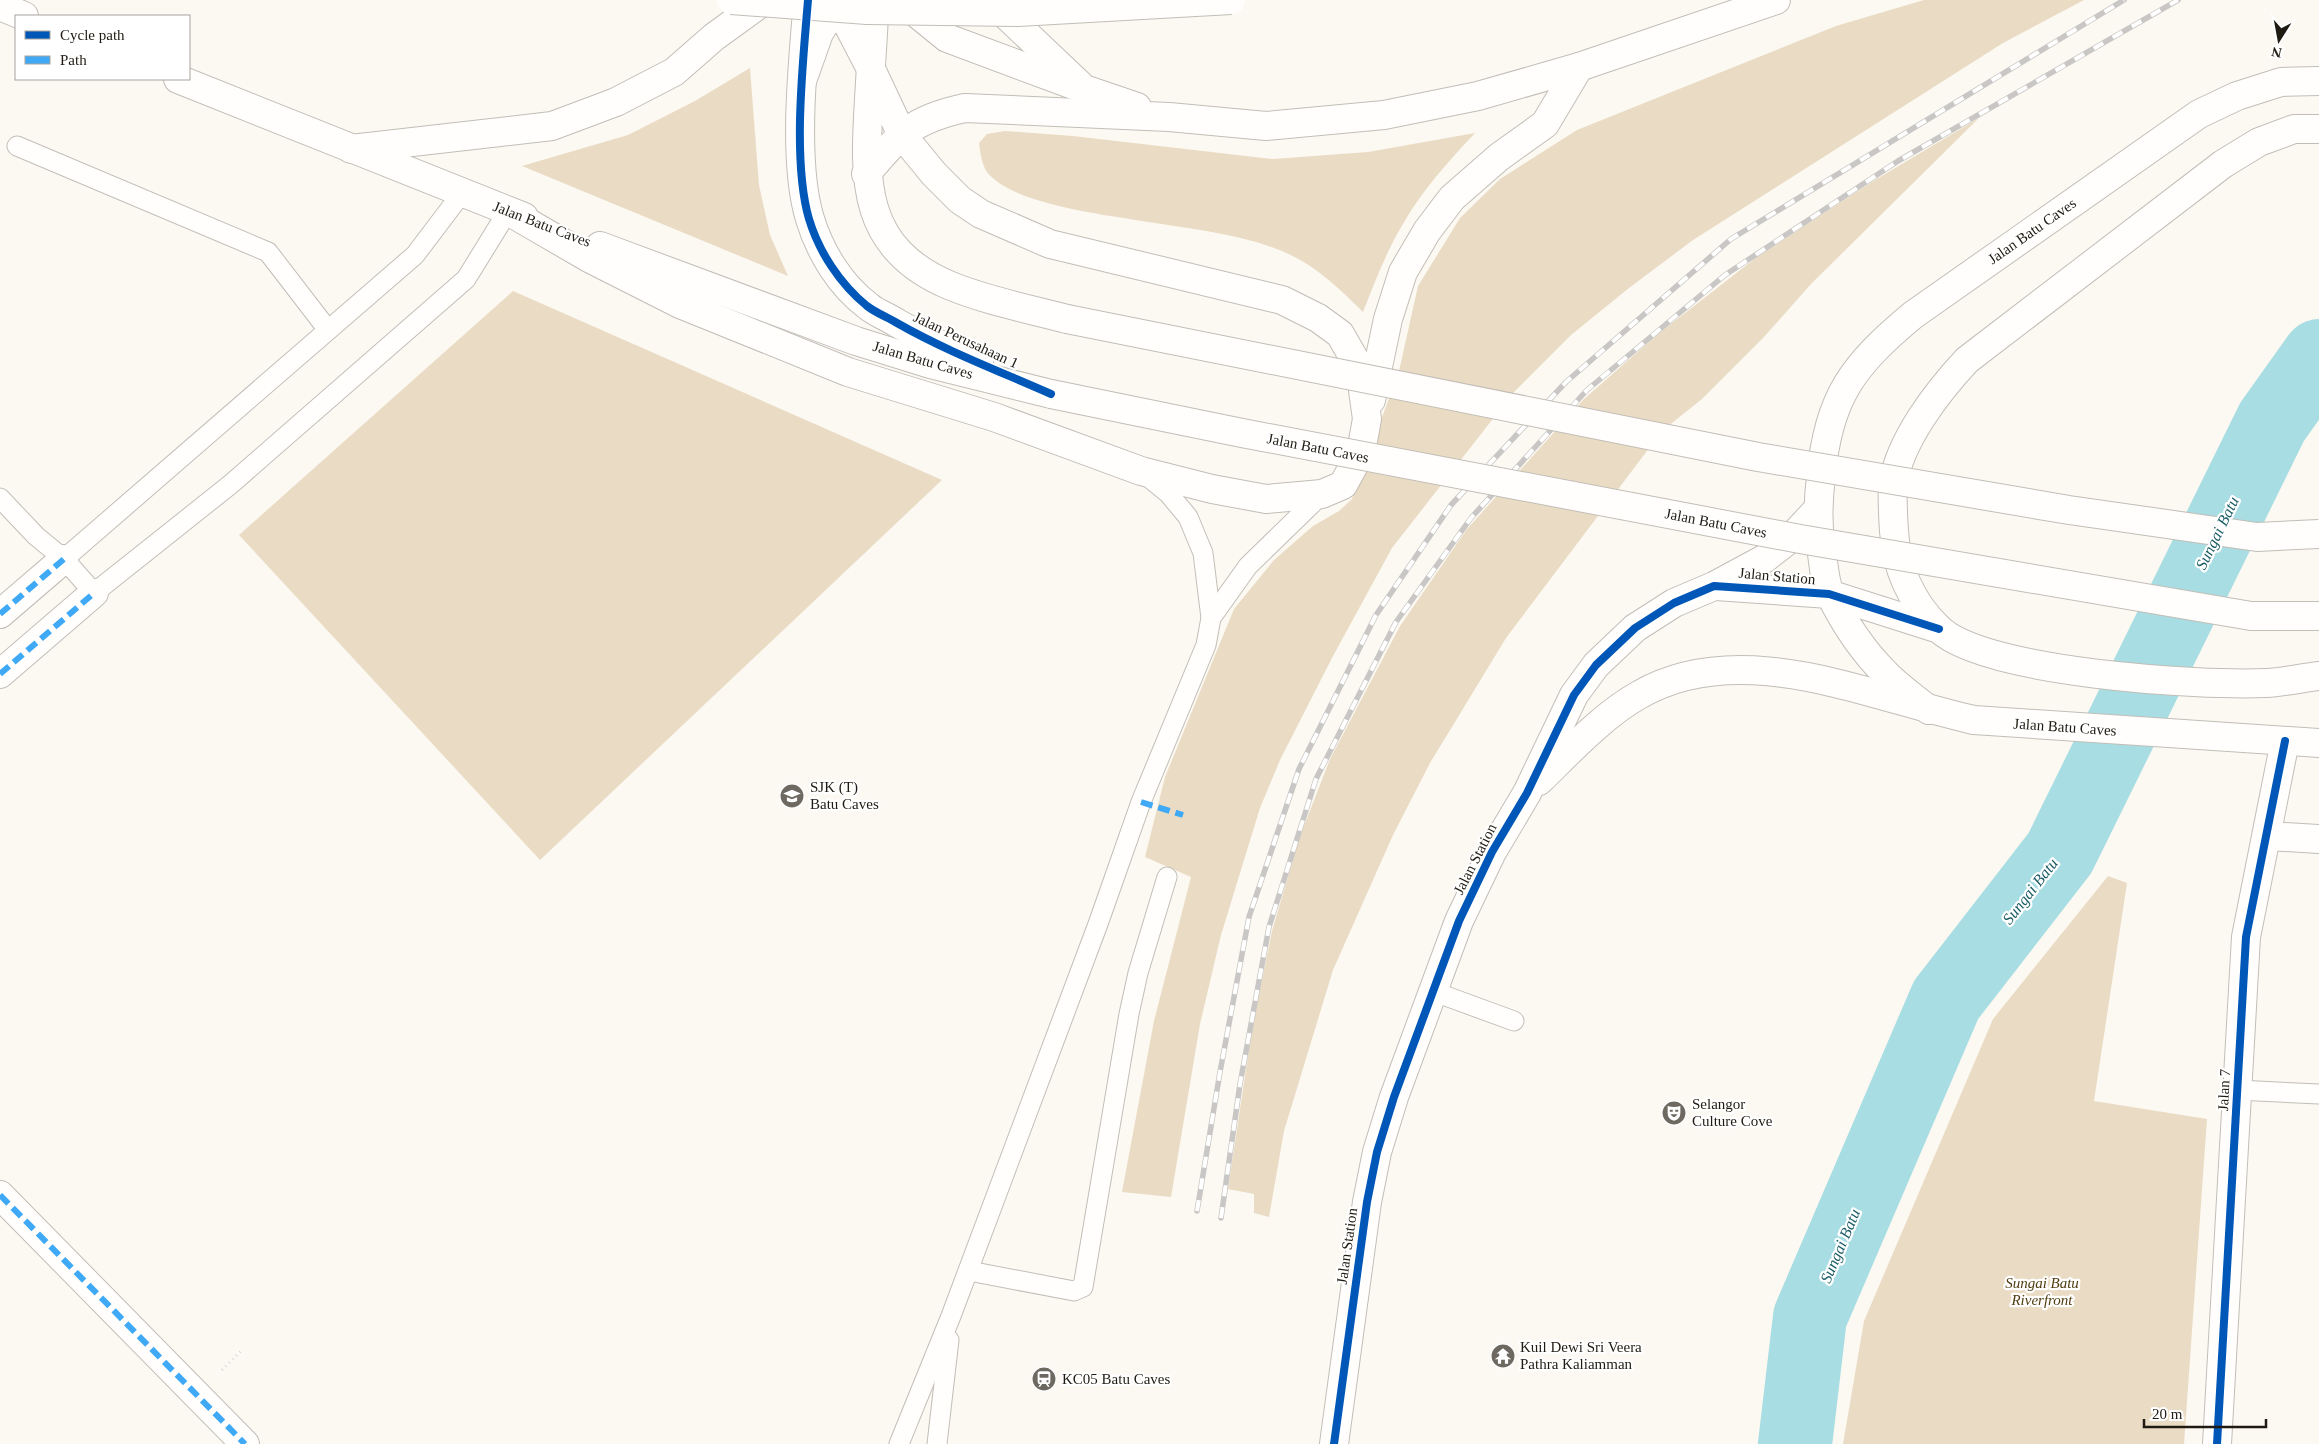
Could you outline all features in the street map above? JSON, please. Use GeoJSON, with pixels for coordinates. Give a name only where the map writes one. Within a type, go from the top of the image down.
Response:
{"type":"FeatureCollection","features":[{"type":"Feature","properties":{"kind":"main road"},"geometry":{"type":"LineString","coordinates":[[714,37],[722,0]]}},
{"type":"Feature","properties":{"kind":"main road"},"geometry":{"type":"LineString","coordinates":[[732,0],[867,10],[1018,12],[1231,0]]}},
{"type":"Feature","properties":{"kind":"main road"},"geometry":{"type":"LineString","coordinates":[[351,149],[552,126],[616,102],[674,72],[714,37],[765,0]]}},
{"type":"Feature","properties":{"kind":"main road","name":"Jalan Perusahaan 1"},"geometry":{"type":"LineString","coordinates":[[808,0],[802,81],[801,144],[803,179],[809,219],[826,257],[845,286],[869,307],[920,337],[1051,394]]}},
{"type":"Feature","properties":{"kind":"main road"},"geometry":{"type":"LineString","coordinates":[[875,0],[865,155],[866,174],[875,213],[885,235],[902,255],[922,270],[949,285],[970,293],[1067,319],[1758,457],[2069,510],[2256,537],[2319,534]]}},
{"type":"Feature","properties":{"kind":"main road"},"geometry":{"type":"LineString","coordinates":[[905,0],[915,12],[947,38],[1084,89],[1169,117]]}},
{"type":"Feature","properties":{"kind":"main road"},"geometry":{"type":"LineString","coordinates":[[1000,0],[1008,16],[1084,89]]}},
{"type":"Feature","properties":{"kind":"main road"},"geometry":{"type":"LineString","coordinates":[[866,174],[902,135],[916,124],[943,113],[965,108],[1169,117],[1266,126],[1384,115],[1478,96],[1579,67],[1776,0]]}},
{"type":"Feature","properties":{"kind":"main road"},"geometry":{"type":"LineString","coordinates":[[802,81],[819,33],[837,1]]}},
{"type":"Feature","properties":{"kind":"main road"},"geometry":{"type":"LineString","coordinates":[[837,1],[902,135],[934,174],[960,200],[989,218],[1050,244],[1282,300],[1318,318],[1340,334],[1360,369],[1367,418]]}},
{"type":"Feature","properties":{"kind":"main road"},"geometry":{"type":"LineString","coordinates":[[0,6],[22,15]]}},
{"type":"Feature","properties":{"kind":"main road"},"geometry":{"type":"LineString","coordinates":[[508,211],[589,258],[689,307],[848,372],[994,417],[1141,471],[1212,489],[1266,499],[1322,494],[1343,485],[1361,452],[1388,319],[1403,272],[1418,247],[1452,198],[1499,157],[1546,124],[1579,67]]}},
{"type":"Feature","properties":{"kind":"main road","name":"Jalan Batu Caves"},"geometry":{"type":"LineString","coordinates":[[180,80],[508,211],[856,341],[930,364],[1051,394],[1242,434],[1800,539],[2251,616],[2319,616]]}},
{"type":"Feature","properties":{"kind":"main road","name":"Jalan Batu Caves"},"geometry":{"type":"LineString","coordinates":[[2319,81],[2281,82],[2237,96],[2199,114],[1913,315],[1883,340],[1858,367],[1833,411],[1824,444],[1818,509],[1820,538],[1829,594],[1859,642],[1886,674],[1929,710],[1974,720],[2319,742]]}},
{"type":"Feature","properties":{"kind":"main road"},"geometry":{"type":"LineString","coordinates":[[2319,129],[2294,129],[2268,139],[2224,164],[1968,360],[1946,383],[1918,426],[1902,455],[1894,484],[1894,540],[1900,569],[1914,598],[1938,629],[1983,652],[2040,666],[2183,682],[2267,683],[2319,676]]}},
{"type":"Feature","properties":{"kind":"main road"},"geometry":{"type":"LineString","coordinates":[[1714,586],[1764,559],[1791,538],[1818,509]]}},
{"type":"Feature","properties":{"kind":"main road"},"geometry":{"type":"LineString","coordinates":[[0,614],[64,559]]}},
{"type":"Feature","properties":{"kind":"main road","name":"Jalan Station"},"geometry":{"type":"LineString","coordinates":[[1334,1444],[1367,1202],[1377,1152],[1394,1097],[1459,921],[1492,852],[1526,793],[1574,695],[1596,665],[1635,628],[1674,603],[1714,586],[1829,594],[1938,629]]}},
{"type":"Feature","properties":{"kind":"main road"},"geometry":{"type":"LineString","coordinates":[[0,674],[94,593]]}},
{"type":"Feature","properties":{"kind":"main road","name":"Jalan Station"},"geometry":{"type":"LineString","coordinates":[[1526,793],[1596,727],[1639,694],[1683,677],[1723,671],[1767,671],[1811,676],[1929,710]]}},
{"type":"Feature","properties":{"kind":"main road","name":"Jalan 7"},"geometry":{"type":"LineString","coordinates":[[2217,1444],[2246,937],[2268,836],[2285,741]]}},
{"type":"Feature","properties":{"kind":"main road"},"geometry":{"type":"LineString","coordinates":[[2268,836],[2319,839]]}},
{"type":"Feature","properties":{"kind":"main road"},"geometry":{"type":"LineString","coordinates":[[0,1195],[245,1444]]}},
{"type":"Feature","properties":{"kind":"lane"},"geometry":{"type":"LineString","coordinates":[[17,146],[268,252],[328,330]]}},
{"type":"Feature","properties":{"kind":"lane"},"geometry":{"type":"LineString","coordinates":[[64,559],[415,255],[462,193]]}},
{"type":"Feature","properties":{"kind":"lane"},"geometry":{"type":"LineString","coordinates":[[0,498],[36,536],[64,559],[94,593],[231,484],[466,279],[508,211]]}},
{"type":"Feature","properties":{"kind":"lane"},"geometry":{"type":"LineString","coordinates":[[899,1444],[969,1271],[1098,924],[1141,802],[1206,645],[1211,618],[1203,553],[1188,517],[1168,493],[1141,471]]}},
{"type":"Feature","properties":{"kind":"lane"},"geometry":{"type":"LineString","coordinates":[[1211,618],[1248,566],[1322,494]]}},
{"type":"Feature","properties":{"kind":"lane"},"geometry":{"type":"LineString","coordinates":[[969,1271],[1074,1291],[1083,1287],[1129,1014],[1138,973],[1167,877]]}},
{"type":"Feature","properties":{"kind":"lane"},"geometry":{"type":"LineString","coordinates":[[1432,991],[1514,1021]]}},
{"type":"Feature","properties":{"kind":"lane"},"geometry":{"type":"LineString","coordinates":[[2238,1090],[2319,1094]]}},
{"type":"Feature","properties":{"kind":"lane"},"geometry":{"type":"LineString","coordinates":[[937,1444],[952,1316]]}},
{"type":"Feature","properties":{"kind":"green space"},"geometry":{"type":"Polygon","coordinates":[[[1924,0],[2084,0],[2003,43],[1693,240],[1571,335],[1513,393],[1392,548],[1333,656],[1280,760],[1260,808],[1221,935],[1200,1024],[1171,1197],[1122,1192],[1154,1021],[1191,877],[1145,857],[1165,777],[1234,609],[1274,560],[1313,526],[1339,511],[1352,499],[1399,371],[1418,286],[1460,218],[1500,179],[1577,130],[1836,26],[1924,0]]]}},
{"type":"Feature","properties":{"kind":"green space"},"geometry":{"type":"Polygon","coordinates":[[[750,68],[759,185],[770,235],[788,276],[522,166],[628,135],[695,101],[750,68]]]}},
{"type":"Feature","properties":{"kind":"green space"},"geometry":{"type":"Polygon","coordinates":[[[1979,118],[1811,284],[1763,338],[1702,399],[1662,431],[1506,638],[1430,763],[1393,835],[1333,970],[1284,1131],[1269,1217],[1254,1213],[1254,1194],[1228,1189],[1252,1029],[1272,931],[1299,839],[1330,759],[1400,626],[1467,529],[1584,399],[1658,334],[1757,257],[1870,183],[1979,118]]]}},
{"type":"Feature","properties":{"kind":"green space"},"geometry":{"type":"Polygon","coordinates":[[[1005,131],[1073,136],[1273,159],[1368,152],[1475,133],[1436,176],[1410,211],[1386,256],[1363,312],[1335,286],[1305,263],[1294,256],[1266,245],[1216,233],[1062,207],[1017,193],[999,183],[987,172],[981,154],[979,143],[987,134],[1005,131]]]}},
{"type":"Feature","properties":{"kind":"green space"},"geometry":{"type":"Polygon","coordinates":[[[513,291],[942,480],[540,860],[239,535],[513,291]]]}},
{"type":"Feature","properties":{"kind":"green space","name":"Sungai Batu Riverfront"},"geometry":{"type":"Polygon","coordinates":[[[2108,876],[2127,883],[2094,1101],[2207,1119],[2184,1444],[1843,1444],[1864,1321],[1993,1019],[2108,876]]]}},
{"type":"Feature","properties":{"kind":"waterway","name":"Sungai Batu"},"geometry":{"type":"LineString","coordinates":[[1795,1444],[1810,1317],[1946,1000],[2060,853],[2272,422],[2319,356]]}},
{"type":"Feature","properties":{"kind":"railway"},"geometry":{"type":"LineString","coordinates":[[1197,1211],[1220,1072],[1249,917],[1299,769],[1376,615],[1451,505],[1566,382],[1731,239],[2124,0]]}},
{"type":"Feature","properties":{"kind":"railway"},"geometry":{"type":"LineString","coordinates":[[1221,1218],[1240,1084],[1269,927],[1316,779],[1396,622],[1471,518],[1587,390],[1725,275],[1898,161],[2178,0]]}},
{"type":"Feature","properties":{"kind":"marked path"},"geometry":{"type":"LineString","coordinates":[[0,614],[64,559]]}},
{"type":"Feature","properties":{"kind":"marked path"},"geometry":{"type":"LineString","coordinates":[[0,674],[94,593]]}},
{"type":"Feature","properties":{"kind":"marked path"},"geometry":{"type":"LineString","coordinates":[[1141,802],[1183,815]]}},
{"type":"Feature","properties":{"kind":"marked path"},"geometry":{"type":"LineString","coordinates":[[0,1195],[245,1444]]}},
{"type":"Feature","properties":{"kind":"cycle path"},"geometry":{"type":"LineString","coordinates":[[808,0],[800,111],[801,169],[809,219],[818,243],[832,267],[848,288],[874,311],[954,352],[1051,394]]}},
{"type":"Feature","properties":{"kind":"cycle path"},"geometry":{"type":"LineString","coordinates":[[1334,1444],[1367,1202],[1377,1152],[1394,1097],[1459,921],[1492,852],[1527,793],[1574,695],[1596,665],[1635,628],[1674,603],[1714,586],[1829,594],[1939,629]]}},
{"type":"Feature","properties":{"kind":"cycle path"},"geometry":{"type":"LineString","coordinates":[[2217,1444],[2246,937],[2285,741]]}},
{"type":"Feature","properties":{"kind":"place","name":"SJK (T) Batu Caves"},"geometry":{"type":"Point","coordinates":[792,796]}},
{"type":"Feature","properties":{"kind":"place","name":"Selangor Culture Cove"},"geometry":{"type":"Point","coordinates":[1674,1113]}},
{"type":"Feature","properties":{"kind":"place","name":"Kuil Dewi Sri Veera Pathra Kaliamman"},"geometry":{"type":"Point","coordinates":[1503,1356]}},
{"type":"Feature","properties":{"kind":"place","name":"KC05 Batu Caves"},"geometry":{"type":"Point","coordinates":[1044,1379]}}]}
